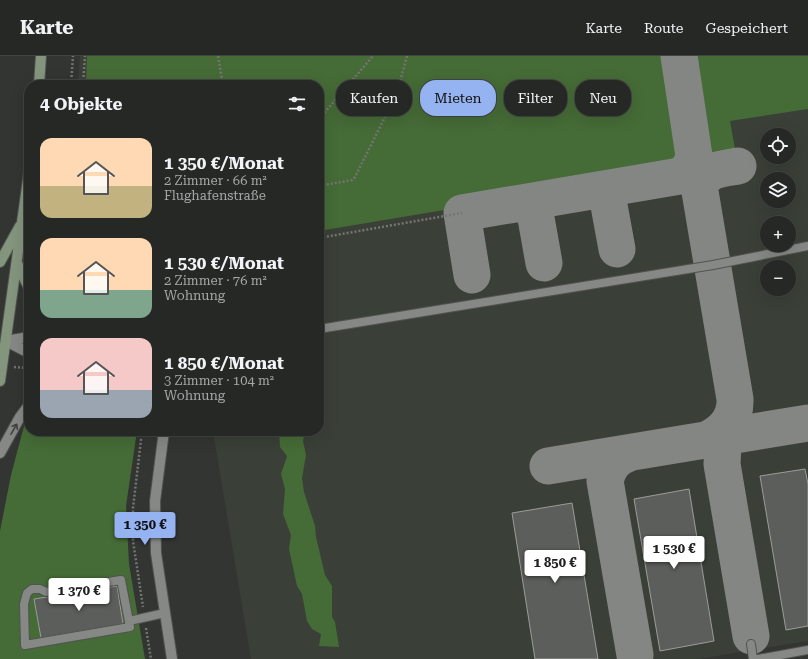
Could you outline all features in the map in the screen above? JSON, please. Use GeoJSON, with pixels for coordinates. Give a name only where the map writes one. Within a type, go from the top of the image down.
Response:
{"type":"FeatureCollection","features":[{"type":"Feature","properties":{"kind":"main road"},"geometry":{"type":"LineString","coordinates":[[39,80],[41,56]]}},
{"type":"Feature","properties":{"kind":"main road"},"geometry":{"type":"LineString","coordinates":[[0,380],[2,340],[17,263],[24,213]]}},
{"type":"Feature","properties":{"kind":"main road"},"geometry":{"type":"LineString","coordinates":[[0,262],[23,221]]}},
{"type":"Feature","properties":{"kind":"main road"},"geometry":{"type":"LineString","coordinates":[[17,263],[24,278]]}},
{"type":"Feature","properties":{"kind":"street"},"geometry":{"type":"LineString","coordinates":[[2,340],[24,338]]}},
{"type":"Feature","properties":{"kind":"street"},"geometry":{"type":"LineString","coordinates":[[2,340],[24,351]]}},
{"type":"Feature","properties":{"kind":"street"},"geometry":{"type":"LineString","coordinates":[[0,453],[24,413]]}},
{"type":"Feature","properties":{"kind":"street"},"geometry":{"type":"LineString","coordinates":[[163,436],[155,501],[156,553],[172,659]]}},
{"type":"Feature","properties":{"kind":"lane"},"geometry":{"type":"LineString","coordinates":[[324,328],[706,266],[808,246]]}},
{"type":"Feature","properties":{"kind":"lane"},"geometry":{"type":"LineString","coordinates":[[121,580],[128,621],[130,627],[25,645],[24,604],[27,593],[32,589],[40,589],[46,592],[121,580]]}},
{"type":"Feature","properties":{"kind":"lane"},"geometry":{"type":"LineString","coordinates":[[128,621],[165,613]]}},
{"type":"Feature","properties":{"kind":"lane"},"geometry":{"type":"LineString","coordinates":[[751,644],[753,659]]}},
{"type":"Feature","properties":{"kind":"lane"},"geometry":{"type":"LineString","coordinates":[[758,659],[808,650]]}},
{"type":"Feature","properties":{"kind":"path"},"geometry":{"type":"LineString","coordinates":[[71,80],[73,56]]}},
{"type":"Feature","properties":{"kind":"path"},"geometry":{"type":"LineString","coordinates":[[83,80],[85,56]]}},
{"type":"Feature","properties":{"kind":"path"},"geometry":{"type":"LineString","coordinates":[[218,56],[222,80]]}},
{"type":"Feature","properties":{"kind":"path"},"geometry":{"type":"LineString","coordinates":[[324,113],[373,56]]}},
{"type":"Feature","properties":{"kind":"path"},"geometry":{"type":"LineString","coordinates":[[324,185],[352,180],[355,177],[389,109],[399,85],[407,56]]}},
{"type":"Feature","properties":{"kind":"path"},"geometry":{"type":"LineString","coordinates":[[324,237],[462,213]]}},
{"type":"Feature","properties":{"kind":"path"},"geometry":{"type":"LineString","coordinates":[[141,436],[133,508],[133,541],[151,659]]}},
{"type":"Feature","properties":{"kind":"shaded area"},"geometry":{"type":"Polygon","coordinates":[[[80,56],[808,56],[808,641],[698,659],[251,659],[214,436],[324,436],[324,80],[78,80],[80,56]]]}},
{"type":"Feature","properties":{"kind":"green space"},"geometry":{"type":"Polygon","coordinates":[[[87,56],[663,56],[681,165],[672,172],[324,230],[324,80],[86,80],[87,56]]]}},
{"type":"Feature","properties":{"kind":"green space"},"geometry":{"type":"Polygon","coordinates":[[[695,56],[808,56],[808,109],[730,121],[737,160],[723,162],[714,160],[711,158],[695,56]]]}},
{"type":"Feature","properties":{"kind":"green space"},"geometry":{"type":"Polygon","coordinates":[[[24,426],[24,436],[136,436],[126,506],[129,564],[145,659],[0,659],[0,531],[11,475],[24,426]]]}},
{"type":"Feature","properties":{"kind":"green space"},"geometry":{"type":"Polygon","coordinates":[[[279,436],[304,436],[303,441],[306,455],[302,478],[304,492],[315,526],[316,537],[325,575],[332,586],[332,617],[335,622],[339,647],[319,646],[321,634],[312,629],[307,621],[302,594],[297,586],[289,549],[291,535],[283,514],[285,489],[281,474],[287,456],[280,447],[279,436]]]}},
{"type":"Feature","properties":{"kind":"building"},"geometry":{"type":"Polygon","coordinates":[[[805,469],[808,484],[808,626],[786,630],[760,476],[805,469]]]}},
{"type":"Feature","properties":{"kind":"building"},"geometry":{"type":"Polygon","coordinates":[[[689,489],[714,641],[660,651],[634,499],[689,489]]]}},
{"type":"Feature","properties":{"kind":"building"},"geometry":{"type":"Polygon","coordinates":[[[572,503],[598,659],[535,659],[512,513],[572,503]]]}},
{"type":"Feature","properties":{"kind":"building"},"geometry":{"type":"Polygon","coordinates":[[[117,586],[123,624],[41,638],[34,599],[117,586]]]}},
{"type":"Feature","properties":{"kind":"taxiway"},"geometry":{"type":"LineString","coordinates":[[679,56],[694,156],[735,399],[735,406],[728,424],[718,433],[706,440]]}},
{"type":"Feature","properties":{"kind":"taxiway"},"geometry":{"type":"LineString","coordinates":[[472,275],[462,213],[680,176],[689,168],[694,156]]}},
{"type":"Feature","properties":{"kind":"taxiway"},"geometry":{"type":"LineString","coordinates":[[699,188],[709,173],[719,169],[738,166]]}},
{"type":"Feature","properties":{"kind":"taxiway"},"geometry":{"type":"LineString","coordinates":[[606,189],[617,249]]}},
{"type":"Feature","properties":{"kind":"taxiway"},"geometry":{"type":"LineString","coordinates":[[533,201],[544,263]]}},
{"type":"Feature","properties":{"kind":"taxiway"},"geometry":{"type":"LineString","coordinates":[[734,415],[723,446],[722,464],[751,636]]}},
{"type":"Feature","properties":{"kind":"taxiway"},"geometry":{"type":"LineString","coordinates":[[548,466],[808,423]]}},
{"type":"Feature","properties":{"kind":"taxiway"},"geometry":{"type":"LineString","coordinates":[[629,453],[616,460],[610,467],[605,481],[635,655]]}}]}
